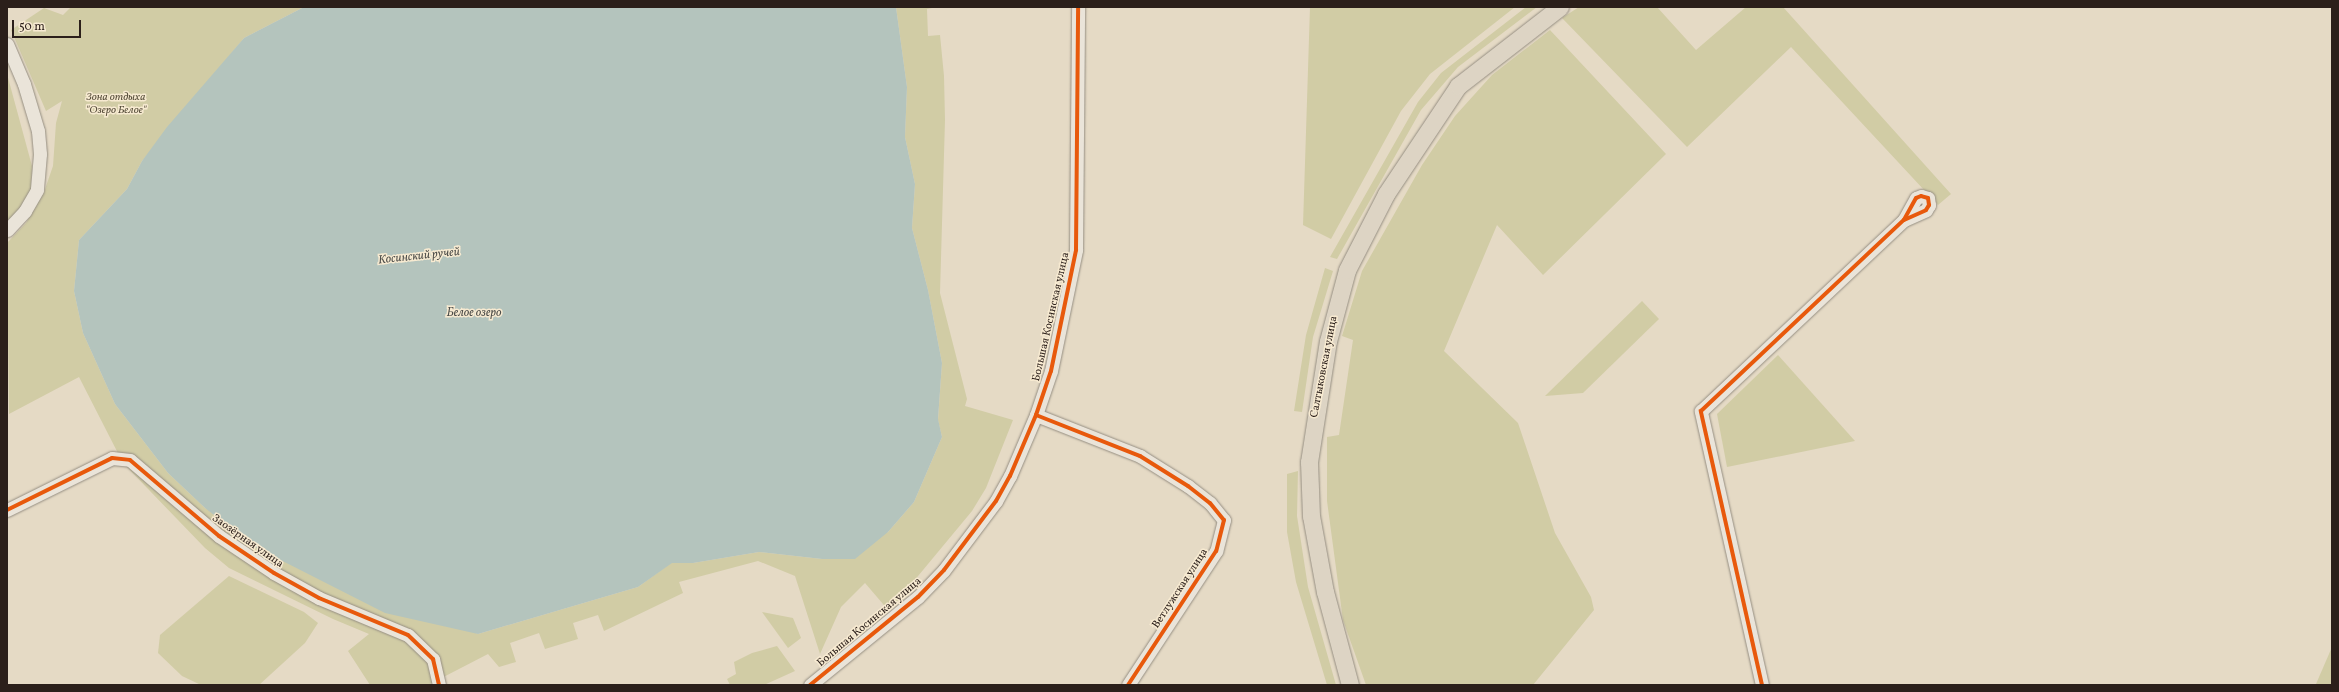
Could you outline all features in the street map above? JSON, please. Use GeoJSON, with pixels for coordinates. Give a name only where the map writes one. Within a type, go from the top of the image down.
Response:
{"type":"FeatureCollection","features":[{"type":"Feature","properties":{"kind":"main road","name":"Салтыковская улица"},"geometry":{"type":"LineString","coordinates":[[1350,685],[1325,592],[1311,516],[1309,462],[1328,341],[1348,270],[1386,194],[1458,86],[1560,7]]}},
{"type":"Feature","properties":{"kind":"street","name":"Большая Косинская улица"},"geometry":{"type":"LineString","coordinates":[[810,685],[918,597],[944,570],[996,501],[1010,476],[1036,415],[1051,371],[1076,250],[1078,7]]}},
{"type":"Feature","properties":{"kind":"street"},"geometry":{"type":"LineString","coordinates":[[7,44],[24,84],[38,131],[40,154],[37,190],[25,211],[7,230]]}},
{"type":"Feature","properties":{"kind":"street"},"geometry":{"type":"LineString","coordinates":[[1762,685],[1701,411],[1904,220]]}},
{"type":"Feature","properties":{"kind":"street","name":"Ветлужская улица"},"geometry":{"type":"LineString","coordinates":[[1036,415],[1140,456],[1188,486],[1210,503],[1224,520],[1216,550],[1128,685]]}},
{"type":"Feature","properties":{"kind":"street","name":"Заозёрная улица"},"geometry":{"type":"LineString","coordinates":[[7,510],[112,458],[130,460],[219,536],[274,573],[319,598],[408,635],[433,659],[439,685]]}},
{"type":"Feature","properties":{"kind":"green space","name":"Зона отдыха \"Озеро Белое\""},"geometry":{"type":"Polygon","coordinates":[[[71,7],[304,7],[244,38],[142,161],[127,189],[79,240],[74,291],[83,333],[115,404],[168,473],[205,508],[478,634],[638,587],[671,563],[693,563],[759,552],[822,559],[888,532],[914,502],[942,437],[938,420],[942,363],[928,290],[912,228],[915,184],[905,137],[907,87],[896,7],[937,7],[927,9],[928,36],[940,35],[944,76],[945,120],[940,293],[967,399],[965,406],[1013,420],[986,488],[972,511],[889,611],[865,583],[841,607],[820,654],[795,576],[758,561],[679,582],[683,593],[604,631],[598,615],[573,623],[578,639],[545,649],[539,633],[510,643],[516,662],[499,667],[488,654],[428,685],[370,685],[348,651],[369,634],[333,619],[229,568],[205,548],[123,463],[79,377],[9,414],[7,243],[26,223],[44,192],[53,166],[56,123],[62,101],[46,111],[11,30],[44,8],[63,15],[71,7]]]}},
{"type":"Feature","properties":{"kind":"green space"},"geometry":{"type":"Polygon","coordinates":[[[1310,7],[1515,7],[1430,74],[1401,111],[1331,239],[1303,225],[1310,7]]]}},
{"type":"Feature","properties":{"kind":"green space"},"geometry":{"type":"Polygon","coordinates":[[[1526,7],[1537,7],[1458,67],[1421,110],[1337,259],[1330,257],[1418,102],[1441,73],[1526,7]]]}},
{"type":"Feature","properties":{"kind":"green space"},"geometry":{"type":"Polygon","coordinates":[[[1579,7],[1657,7],[1696,50],[1746,7],[1783,7],[1951,194],[1938,205],[1791,47],[1687,147],[1562,18],[1579,7]]]}},
{"type":"Feature","properties":{"kind":"green space"},"geometry":{"type":"Polygon","coordinates":[[[1550,30],[1666,154],[1543,275],[1497,225],[1444,351],[1518,423],[1555,533],[1591,597],[1594,610],[1533,685],[1366,685],[1343,620],[1327,501],[1327,437],[1339,435],[1353,340],[1342,336],[1362,271],[1422,165],[1455,116],[1492,75],[1550,30]]]}},
{"type":"Feature","properties":{"kind":"green space"},"geometry":{"type":"Polygon","coordinates":[[[7,74],[32,166],[31,195],[7,224],[7,74]]]}},
{"type":"Feature","properties":{"kind":"green space"},"geometry":{"type":"Polygon","coordinates":[[[1325,268],[1333,271],[1313,337],[1302,412],[1294,411],[1306,335],[1325,268]]]}},
{"type":"Feature","properties":{"kind":"green space"},"geometry":{"type":"Polygon","coordinates":[[[1642,301],[1659,319],[1583,393],[1545,396],[1642,301]]]}},
{"type":"Feature","properties":{"kind":"green space"},"geometry":{"type":"Polygon","coordinates":[[[1778,355],[1855,441],[1727,467],[1717,414],[1778,355]]]}},
{"type":"Feature","properties":{"kind":"green space"},"geometry":{"type":"Polygon","coordinates":[[[1298,471],[1297,516],[1308,587],[1336,685],[1327,685],[1296,582],[1287,532],[1287,474],[1298,471]]]}},
{"type":"Feature","properties":{"kind":"green space"},"geometry":{"type":"Polygon","coordinates":[[[229,576],[304,612],[318,623],[305,643],[259,685],[201,685],[182,676],[158,653],[160,635],[229,576]]]}},
{"type":"Feature","properties":{"kind":"green space"},"geometry":{"type":"Polygon","coordinates":[[[762,612],[793,618],[801,638],[788,648],[762,612]]]}},
{"type":"Feature","properties":{"kind":"green space"},"geometry":{"type":"Polygon","coordinates":[[[777,646],[795,671],[764,685],[730,685],[727,679],[736,674],[734,662],[752,653],[777,646]]]}},
{"type":"Feature","properties":{"kind":"green space"},"geometry":{"type":"Polygon","coordinates":[[[2332,647],[2332,685],[2318,685],[2316,684],[2332,647]]]}},
{"type":"Feature","properties":{"kind":"water","name":"Белое озеро"},"geometry":{"type":"Polygon","coordinates":[[[304,7],[896,7],[907,87],[905,137],[915,184],[912,228],[928,290],[942,363],[938,419],[942,437],[914,502],[888,532],[855,559],[822,559],[759,552],[693,563],[672,563],[638,587],[478,634],[385,613],[255,547],[205,508],[168,473],[115,404],[83,333],[74,291],[79,240],[127,189],[142,161],[167,127],[244,38],[304,7]]]}},
{"type":"Feature","properties":{"kind":"cycle path"},"geometry":{"type":"LineString","coordinates":[[810,685],[918,597],[944,570],[996,501],[1010,476],[1036,415],[1051,371],[1076,250],[1078,7]]}},
{"type":"Feature","properties":{"kind":"cycle path"},"geometry":{"type":"LineString","coordinates":[[1762,685],[1701,411],[1904,220],[1926,210],[1929,205],[1928,198],[1921,196],[1916,198],[1904,220]]}},
{"type":"Feature","properties":{"kind":"cycle path"},"geometry":{"type":"LineString","coordinates":[[1036,415],[1140,456],[1188,486],[1210,503],[1224,520],[1216,551],[1128,685]]}},
{"type":"Feature","properties":{"kind":"cycle path"},"geometry":{"type":"LineString","coordinates":[[7,510],[112,458],[130,460],[219,536],[274,573],[319,598],[408,635],[433,659],[439,685]]}},
{"type":"Feature","properties":{"kind":"water label","name":"Косинский ручей"},"geometry":{"type":"Point","coordinates":[419,257]}}]}
